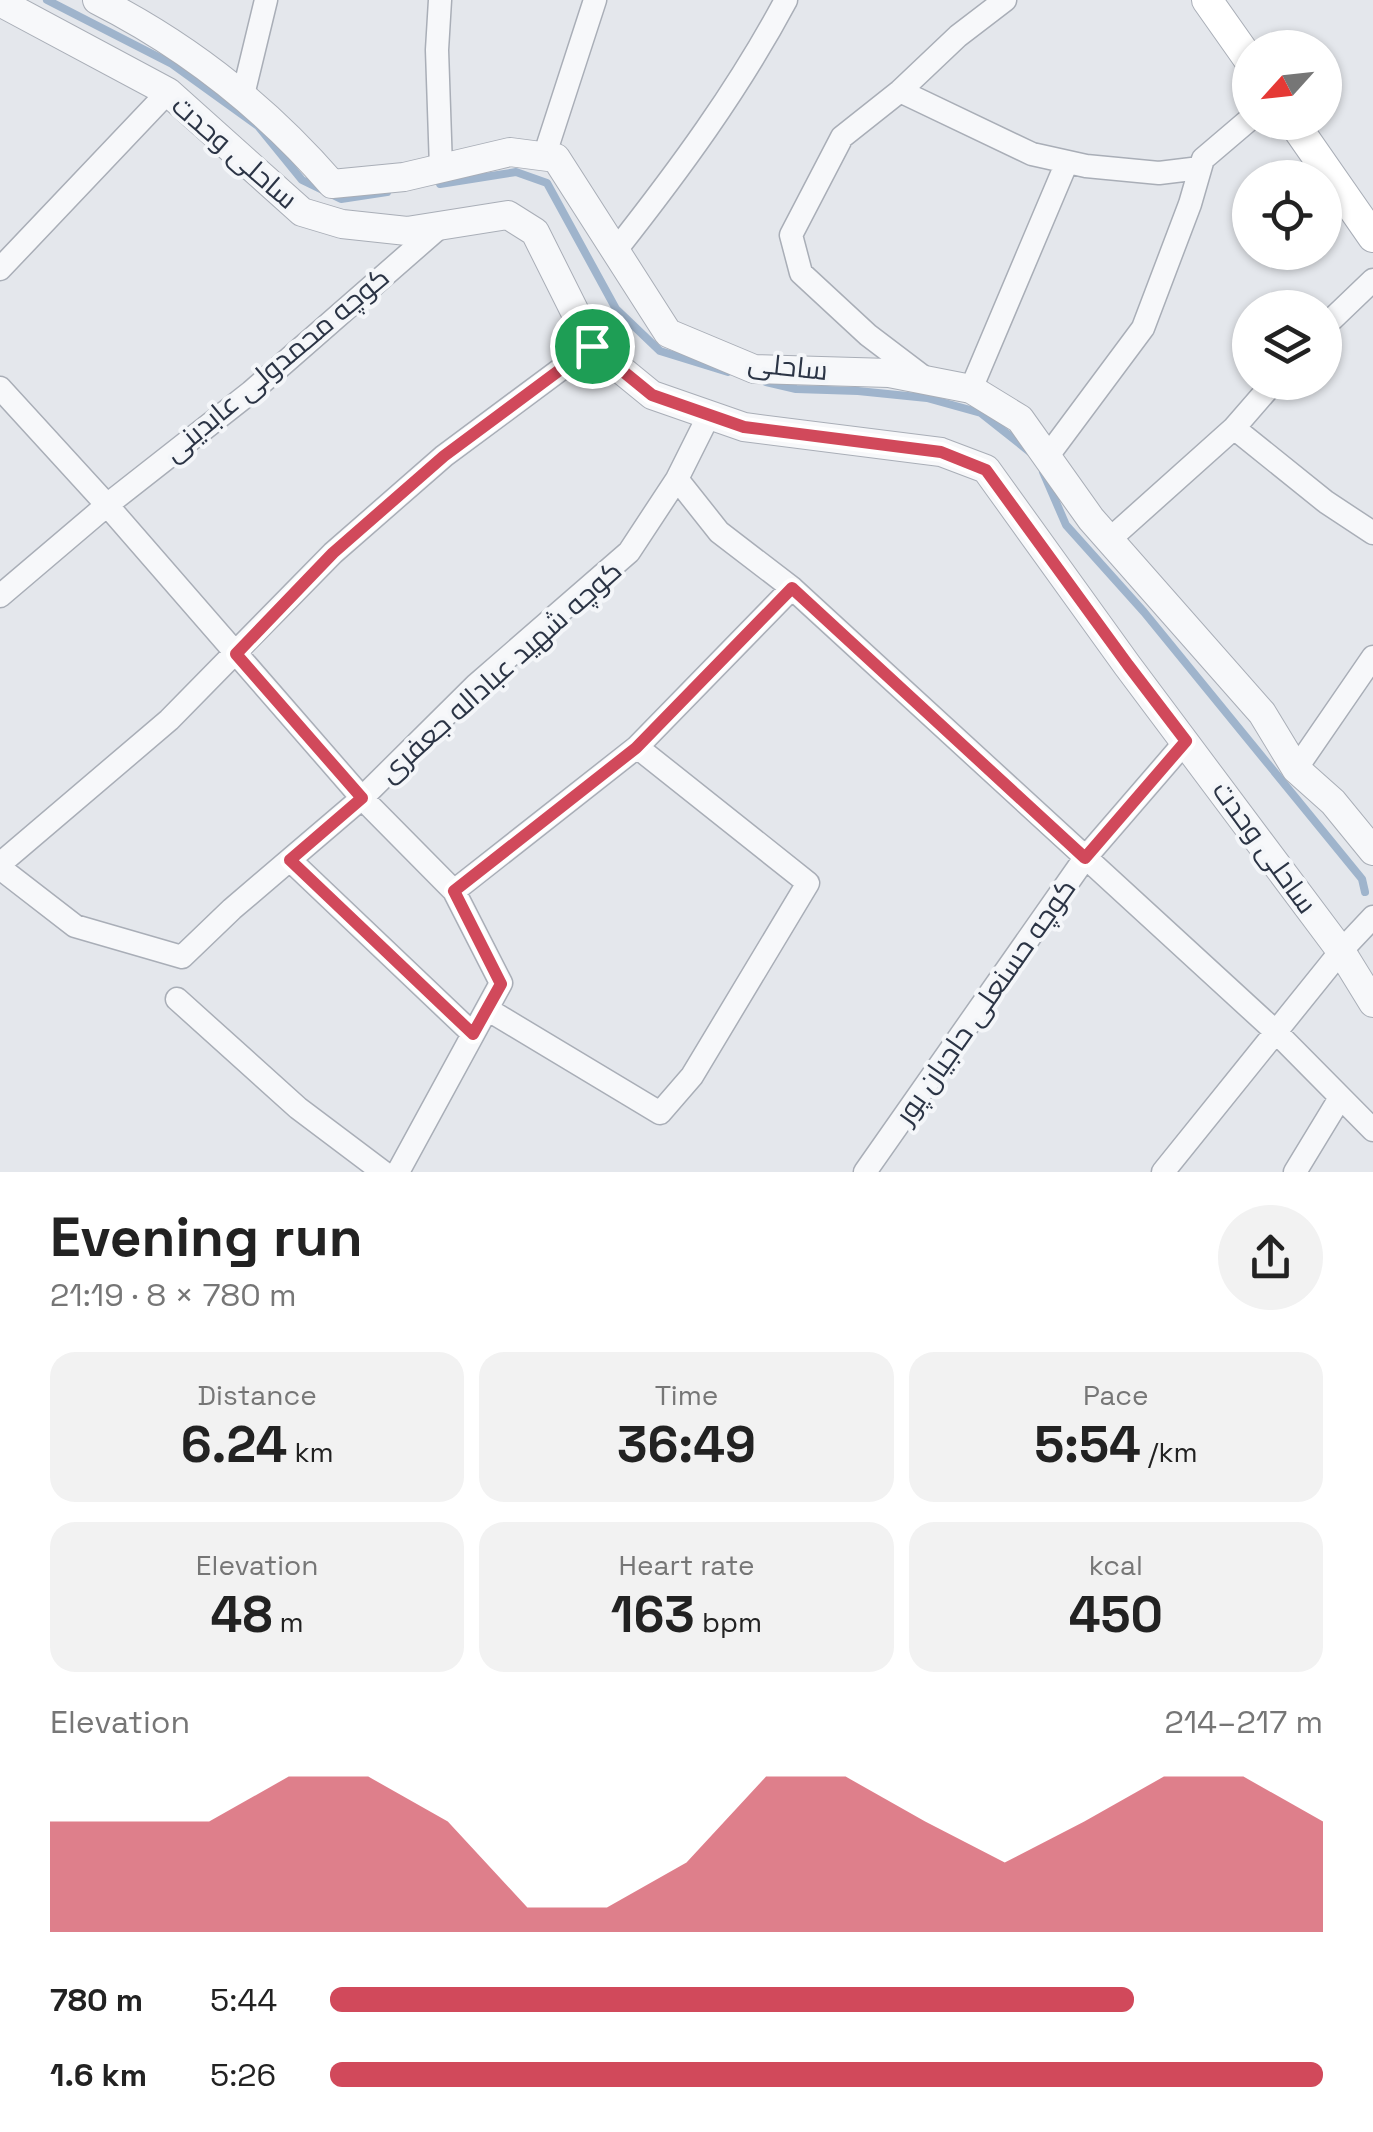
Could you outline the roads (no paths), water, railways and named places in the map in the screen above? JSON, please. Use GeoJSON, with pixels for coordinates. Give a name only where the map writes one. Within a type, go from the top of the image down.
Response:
{"type":"FeatureCollection","features":[{"type":"Feature","properties":{"kind":"main road"},"geometry":{"type":"LineString","coordinates":[[1207,0],[1232,35]]}},
{"type":"Feature","properties":{"kind":"main road"},"geometry":{"type":"LineString","coordinates":[[1306,140],[1373,237]]}},
{"type":"Feature","properties":{"kind":"street"},"geometry":{"type":"LineString","coordinates":[[97,0],[133,18],[223,78],[291,136],[332,184],[404,177],[510,152],[544,157],[595,0]]}},
{"type":"Feature","properties":{"kind":"street"},"geometry":{"type":"LineString","coordinates":[[243,95],[266,0]]}},
{"type":"Feature","properties":{"kind":"street"},"geometry":{"type":"LineString","coordinates":[[440,0],[436,50],[441,168]]}},
{"type":"Feature","properties":{"kind":"street"},"geometry":{"type":"LineString","coordinates":[[616,250],[733,91],[786,0]]}},
{"type":"Feature","properties":{"kind":"street"},"geometry":{"type":"LineString","coordinates":[[929,381],[868,334],[801,273],[791,235],[842,137],[1005,0]]}},
{"type":"Feature","properties":{"kind":"street","name":"ساحلی وحدت"},"geometry":{"type":"LineString","coordinates":[[0,2],[168,92],[302,212],[342,224],[407,231],[508,215],[534,232],[592,346],[652,395],[744,427],[941,452],[986,470],[1341,950],[1373,1004]]}},
{"type":"Feature","properties":{"kind":"street"},"geometry":{"type":"LineString","coordinates":[[900,91],[1032,154],[1159,173],[1200,168]]}},
{"type":"Feature","properties":{"kind":"street"},"geometry":{"type":"LineString","coordinates":[[0,269],[168,92]]}},
{"type":"Feature","properties":{"kind":"street"},"geometry":{"type":"LineString","coordinates":[[1047,457],[1143,328],[1190,204],[1202,159],[1232,134]]}},
{"type":"Feature","properties":{"kind":"street","name":"ساحلی"},"geometry":{"type":"LineString","coordinates":[[544,157],[556,158],[668,333],[754,368],[888,373],[971,389],[1020,419],[1110,539],[1262,713],[1296,769],[1333,802],[1373,851]]}},
{"type":"Feature","properties":{"kind":"street"},"geometry":{"type":"LineString","coordinates":[[971,389],[1067,162]]}},
{"type":"Feature","properties":{"kind":"street","name":"کوچه محمدولی عابدینی"},"geometry":{"type":"LineString","coordinates":[[0,596],[107,504],[251,392],[444,223]]}},
{"type":"Feature","properties":{"kind":"street"},"geometry":{"type":"LineString","coordinates":[[1342,310],[1373,280]]}},
{"type":"Feature","properties":{"kind":"street","name":"کوچه شهید عباداله جعفری"},"geometry":{"type":"LineString","coordinates":[[592,346],[444,456],[333,553],[169,720],[0,866],[75,926],[182,957],[362,798],[476,685],[630,552],[677,479],[709,415]]}},
{"type":"Feature","properties":{"kind":"street"},"geometry":{"type":"LineString","coordinates":[[0,388],[107,504],[362,798],[454,891],[501,984],[398,1172]]}},
{"type":"Feature","properties":{"kind":"street"},"geometry":{"type":"LineString","coordinates":[[1110,539],[1234,428],[1258,400]]}},
{"type":"Feature","properties":{"kind":"street"},"geometry":{"type":"LineString","coordinates":[[1234,428],[1326,502],[1373,533]]}},
{"type":"Feature","properties":{"kind":"street"},"geometry":{"type":"LineString","coordinates":[[677,479],[720,532],[792,588],[1276,1032],[1373,1130]]}},
{"type":"Feature","properties":{"kind":"street"},"geometry":{"type":"LineString","coordinates":[[454,891],[636,748],[792,588]]}},
{"type":"Feature","properties":{"kind":"street"},"geometry":{"type":"LineString","coordinates":[[1296,769],[1373,657]]}},
{"type":"Feature","properties":{"kind":"street","name":"کوچه حسنعلی حاجیان پور"},"geometry":{"type":"LineString","coordinates":[[864,1172],[1085,858],[1186,741]]}},
{"type":"Feature","properties":{"kind":"street"},"geometry":{"type":"LineString","coordinates":[[487,1008],[660,1113],[692,1076],[808,883],[636,748]]}},
{"type":"Feature","properties":{"kind":"street"},"geometry":{"type":"LineString","coordinates":[[290,860],[473,1034]]}},
{"type":"Feature","properties":{"kind":"street"},"geometry":{"type":"LineString","coordinates":[[1163,1172],[1341,950],[1373,918]]}},
{"type":"Feature","properties":{"kind":"street"},"geometry":{"type":"LineString","coordinates":[[176,999],[298,1108],[383,1172]]}},
{"type":"Feature","properties":{"kind":"street"},"geometry":{"type":"LineString","coordinates":[[1294,1172],[1340,1098]]}},
{"type":"Feature","properties":{"kind":"waterway"},"geometry":{"type":"LineString","coordinates":[[47,0],[172,64],[258,126],[302,180],[341,199],[387,192]]}},
{"type":"Feature","properties":{"kind":"waterway"},"geometry":{"type":"LineString","coordinates":[[440,184],[516,172],[547,183],[616,309],[660,351],[728,372]]}},
{"type":"Feature","properties":{"kind":"waterway"},"geometry":{"type":"LineString","coordinates":[[766,382],[796,389],[927,398],[981,413],[1030,452]]}},
{"type":"Feature","properties":{"kind":"waterway"},"geometry":{"type":"LineString","coordinates":[[1043,472],[1066,525],[1144,612],[1362,879],[1365,892]]}}]}
